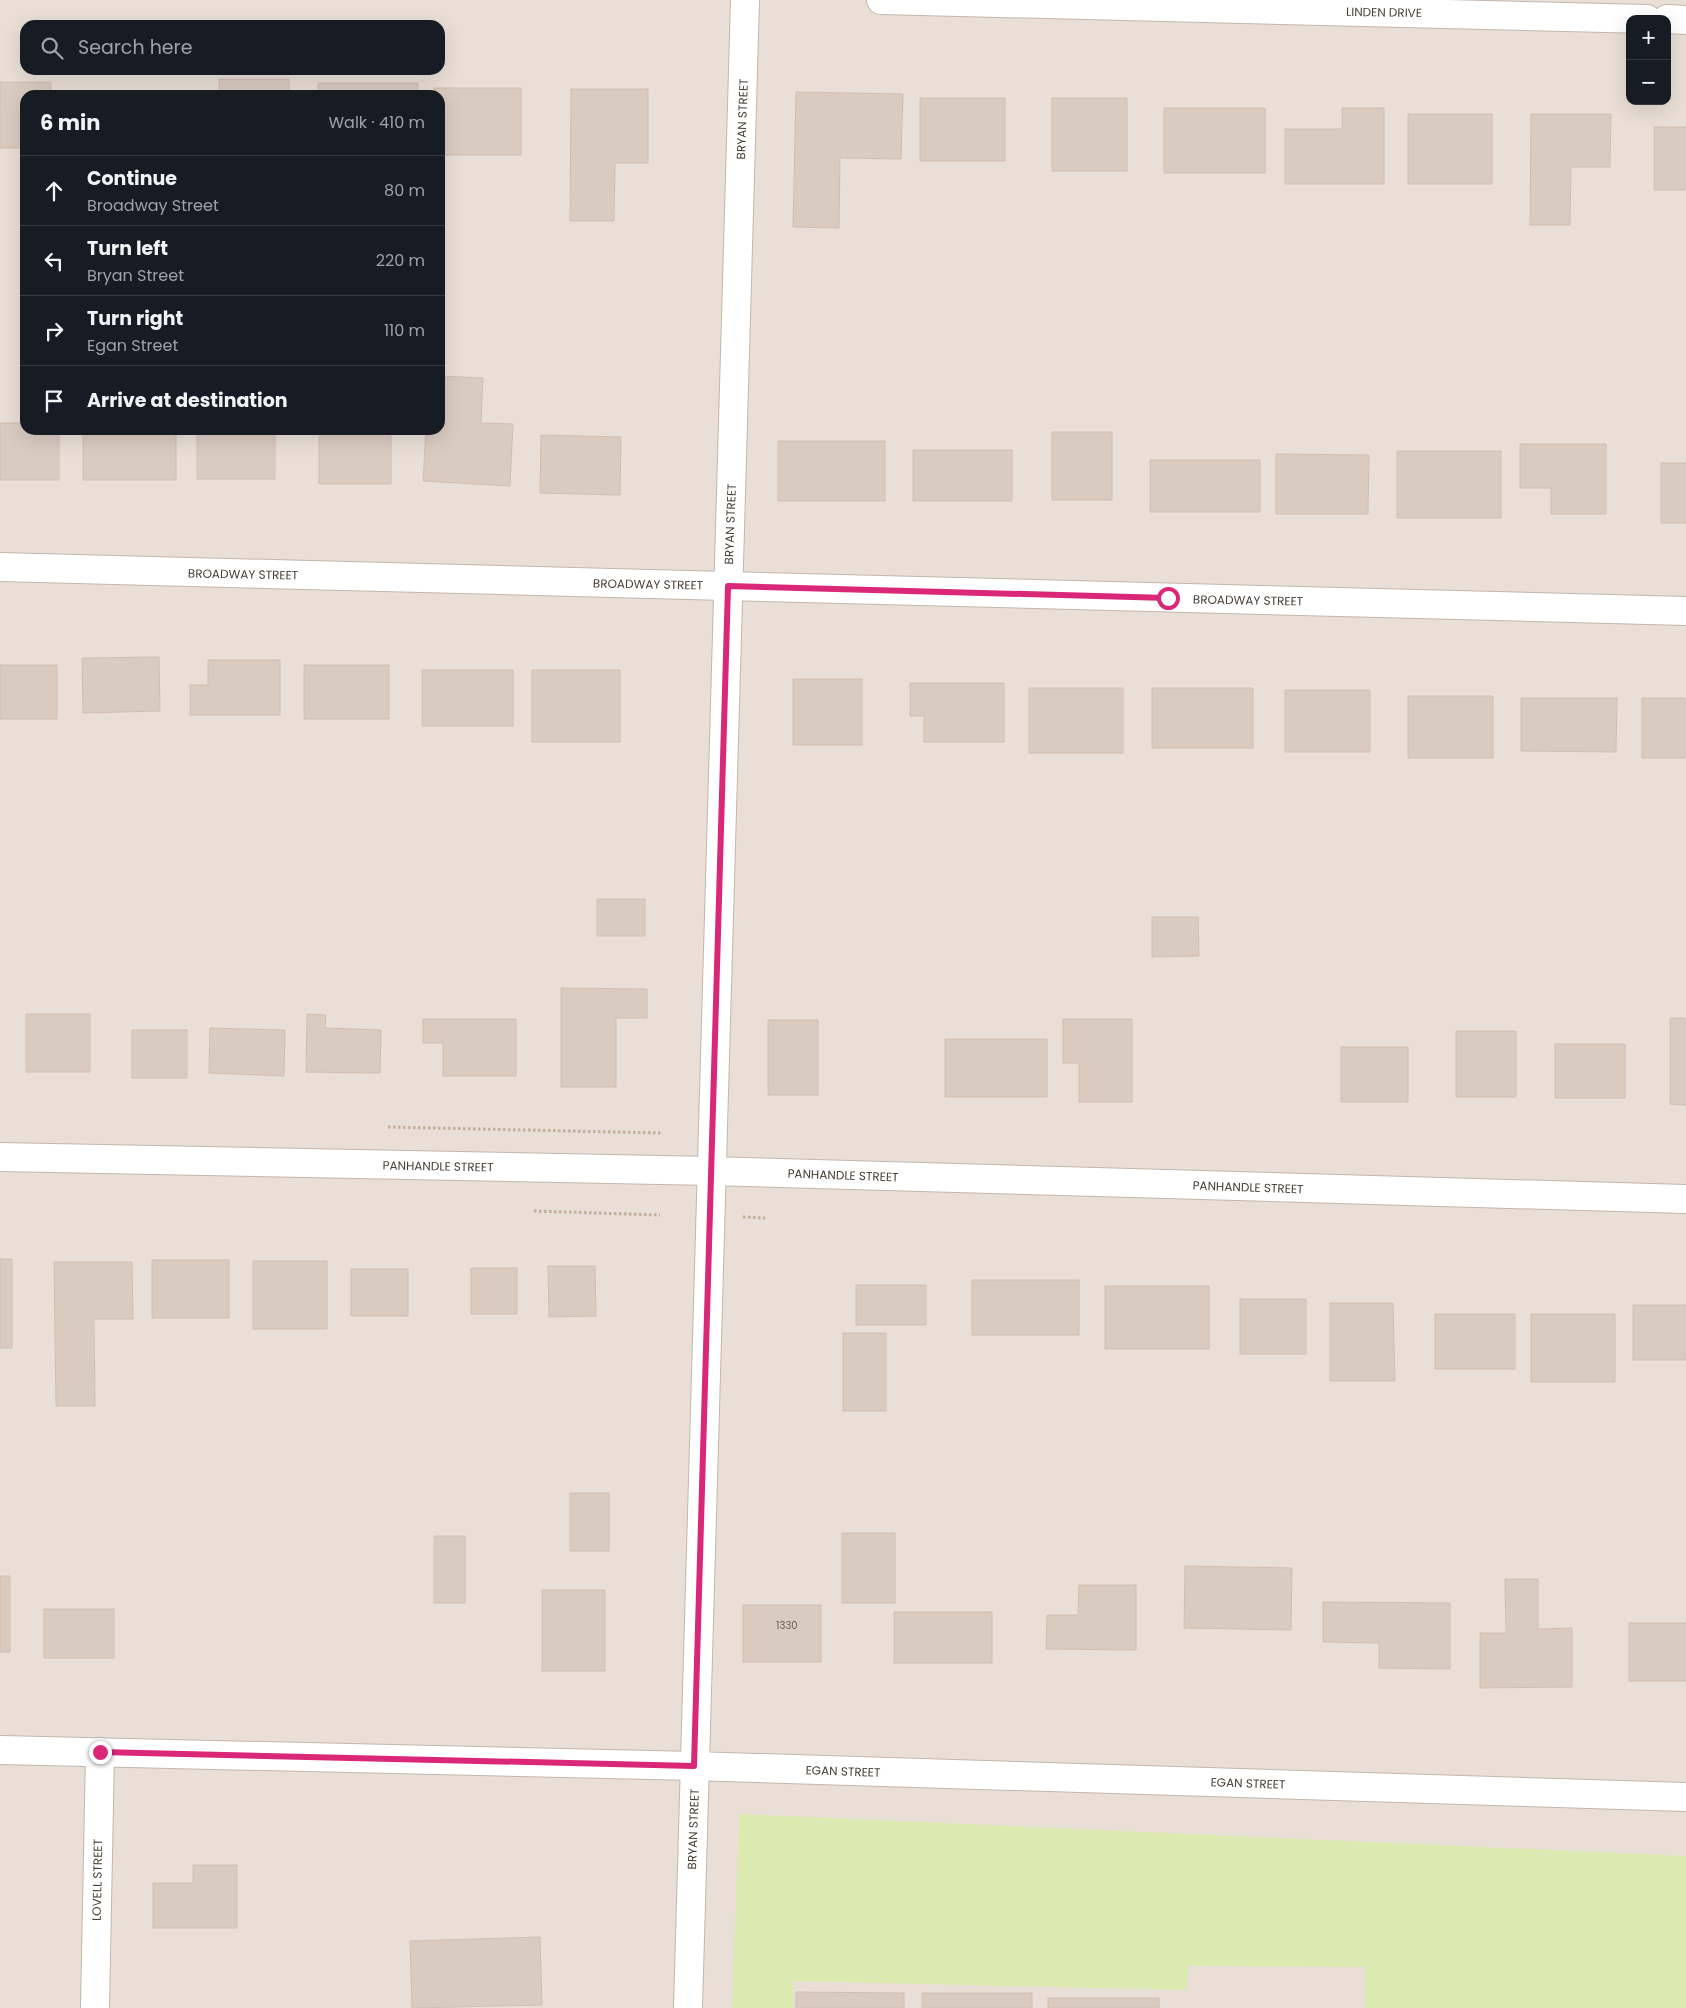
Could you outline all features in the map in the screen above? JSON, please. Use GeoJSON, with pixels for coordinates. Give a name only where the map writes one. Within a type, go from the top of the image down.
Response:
{"type":"FeatureCollection","features":[{"type":"Feature","properties":{"kind":"street","name":"BRYAN STREET"},"geometry":{"type":"LineString","coordinates":[[688,2008],[745,0]]}},
{"type":"Feature","properties":{"kind":"street","name":"LINDEN DRIVE"},"geometry":{"type":"LineString","coordinates":[[881,0],[1626,18]]}},
{"type":"Feature","properties":{"kind":"street"},"geometry":{"type":"LineString","coordinates":[[1671,19],[1686,20]]}},
{"type":"Feature","properties":{"kind":"street","name":"BROADWAY STREET"},"geometry":{"type":"LineString","coordinates":[[0,567],[1686,611]]}},
{"type":"Feature","properties":{"kind":"street","name":"PANHANDLE STREET"},"geometry":{"type":"LineString","coordinates":[[0,1157],[711,1171],[1686,1199]]}},
{"type":"Feature","properties":{"kind":"street","name":"EGAN STREET"},"geometry":{"type":"LineString","coordinates":[[0,1750],[694,1766],[1686,1797]]}},
{"type":"Feature","properties":{"kind":"street","name":"LOVELL STREET"},"geometry":{"type":"LineString","coordinates":[[95,2008],[100,1752]]}},
{"type":"Feature","properties":{"kind":"path"},"geometry":{"type":"LineString","coordinates":[[388,1127],[662,1133]]}},
{"type":"Feature","properties":{"kind":"path"},"geometry":{"type":"LineString","coordinates":[[534,1211],[660,1215]]}},
{"type":"Feature","properties":{"kind":"shaded area"},"geometry":{"type":"Polygon","coordinates":[[[0,0],[1686,0],[1686,2008],[0,2008],[0,0]]]}},
{"type":"Feature","properties":{"kind":"green space"},"geometry":{"type":"Polygon","coordinates":[[[739,1814],[1686,1856],[1686,2008],[1365,2008],[1366,1967],[1188,1966],[1187,1990],[793,1981],[793,2008],[732,2008],[739,1814]]]}},
{"type":"Feature","properties":{"kind":"building"},"geometry":{"type":"Polygon","coordinates":[[[219,79],[289,79],[289,90],[219,90],[219,79]]]}},
{"type":"Feature","properties":{"kind":"building"},"geometry":{"type":"Polygon","coordinates":[[[0,82],[51,82],[51,90],[20,90],[20,148],[0,148],[0,82]]]}},
{"type":"Feature","properties":{"kind":"building"},"geometry":{"type":"Polygon","coordinates":[[[318,83],[418,83],[418,90],[318,90],[318,83]]]}},
{"type":"Feature","properties":{"kind":"building"},"geometry":{"type":"Polygon","coordinates":[[[434,88],[521,88],[521,155],[445,155],[445,90],[434,90],[434,88]]]}},
{"type":"Feature","properties":{"kind":"building"},"geometry":{"type":"Polygon","coordinates":[[[571,89],[648,89],[648,163],[615,163],[614,221],[570,221],[571,89]]]}},
{"type":"Feature","properties":{"kind":"building"},"geometry":{"type":"Polygon","coordinates":[[[796,92],[903,94],[901,159],[840,158],[839,228],[793,227],[796,92]]]}},
{"type":"Feature","properties":{"kind":"building"},"geometry":{"type":"Polygon","coordinates":[[[920,98],[1005,98],[1005,161],[920,161],[920,98]]]}},
{"type":"Feature","properties":{"kind":"building"},"geometry":{"type":"Polygon","coordinates":[[[1052,98],[1127,98],[1127,171],[1052,171],[1052,98]]]}},
{"type":"Feature","properties":{"kind":"building"},"geometry":{"type":"Polygon","coordinates":[[[1164,108],[1265,108],[1265,173],[1164,173],[1164,108]]]}},
{"type":"Feature","properties":{"kind":"building"},"geometry":{"type":"Polygon","coordinates":[[[1342,108],[1384,108],[1384,184],[1285,184],[1285,129],[1342,129],[1342,108]]]}},
{"type":"Feature","properties":{"kind":"building"},"geometry":{"type":"Polygon","coordinates":[[[1408,114],[1492,114],[1492,184],[1408,184],[1408,114]]]}},
{"type":"Feature","properties":{"kind":"building"},"geometry":{"type":"Polygon","coordinates":[[[1531,114],[1611,114],[1610,167],[1571,167],[1570,225],[1530,225],[1531,114]]]}},
{"type":"Feature","properties":{"kind":"building"},"geometry":{"type":"Polygon","coordinates":[[[1654,127],[1686,127],[1686,190],[1654,190],[1654,127]]]}},
{"type":"Feature","properties":{"kind":"building"},"geometry":{"type":"Polygon","coordinates":[[[445,376],[483,378],[481,423],[513,424],[510,486],[423,481],[426,435],[445,435],[445,376]]]}},
{"type":"Feature","properties":{"kind":"building"},"geometry":{"type":"Polygon","coordinates":[[[0,423],[20,423],[20,435],[59,435],[59,480],[0,480],[0,423]]]}},
{"type":"Feature","properties":{"kind":"building"},"geometry":{"type":"Polygon","coordinates":[[[1052,432],[1112,432],[1112,500],[1052,500],[1052,432]]]}},
{"type":"Feature","properties":{"kind":"building"},"geometry":{"type":"Polygon","coordinates":[[[83,435],[176,435],[176,480],[83,480],[83,435]]]}},
{"type":"Feature","properties":{"kind":"building"},"geometry":{"type":"Polygon","coordinates":[[[197,435],[275,435],[275,479],[197,479],[197,435]]]}},
{"type":"Feature","properties":{"kind":"building"},"geometry":{"type":"Polygon","coordinates":[[[541,435],[621,437],[620,495],[540,493],[541,435]]]}},
{"type":"Feature","properties":{"kind":"building"},"geometry":{"type":"Polygon","coordinates":[[[319,436],[391,436],[391,484],[319,484],[319,436]]]}},
{"type":"Feature","properties":{"kind":"building"},"geometry":{"type":"Polygon","coordinates":[[[778,441],[885,441],[885,501],[778,501],[778,441]]]}},
{"type":"Feature","properties":{"kind":"building"},"geometry":{"type":"Polygon","coordinates":[[[1520,444],[1606,444],[1606,514],[1551,514],[1551,488],[1520,488],[1520,444]]]}},
{"type":"Feature","properties":{"kind":"building"},"geometry":{"type":"Polygon","coordinates":[[[913,450],[1012,450],[1012,501],[913,501],[913,450]]]}},
{"type":"Feature","properties":{"kind":"building"},"geometry":{"type":"Polygon","coordinates":[[[1397,451],[1501,451],[1501,518],[1397,518],[1397,451]]]}},
{"type":"Feature","properties":{"kind":"building"},"geometry":{"type":"Polygon","coordinates":[[[1276,454],[1369,455],[1368,514],[1276,514],[1276,454]]]}},
{"type":"Feature","properties":{"kind":"building"},"geometry":{"type":"Polygon","coordinates":[[[1150,460],[1260,460],[1260,512],[1150,512],[1150,460]]]}},
{"type":"Feature","properties":{"kind":"building"},"geometry":{"type":"Polygon","coordinates":[[[1661,463],[1686,463],[1686,523],[1661,523],[1661,463]]]}},
{"type":"Feature","properties":{"kind":"building"},"geometry":{"type":"Polygon","coordinates":[[[159,657],[160,711],[83,713],[82,658],[159,657]]]}},
{"type":"Feature","properties":{"kind":"building"},"geometry":{"type":"Polygon","coordinates":[[[208,660],[280,660],[280,715],[190,715],[190,685],[208,685],[208,660]]]}},
{"type":"Feature","properties":{"kind":"building"},"geometry":{"type":"Polygon","coordinates":[[[0,665],[57,665],[57,719],[0,719],[0,665]]]}},
{"type":"Feature","properties":{"kind":"building"},"geometry":{"type":"Polygon","coordinates":[[[304,665],[389,665],[389,719],[304,719],[304,665]]]}},
{"type":"Feature","properties":{"kind":"building"},"geometry":{"type":"Polygon","coordinates":[[[422,670],[513,670],[513,726],[422,726],[422,670]]]}},
{"type":"Feature","properties":{"kind":"building"},"geometry":{"type":"Polygon","coordinates":[[[532,670],[620,670],[620,742],[532,742],[532,670]]]}},
{"type":"Feature","properties":{"kind":"building"},"geometry":{"type":"Polygon","coordinates":[[[793,679],[862,679],[862,745],[793,745],[793,679]]]}},
{"type":"Feature","properties":{"kind":"building"},"geometry":{"type":"Polygon","coordinates":[[[910,683],[1004,683],[1004,742],[924,742],[924,716],[910,716],[910,683]]]}},
{"type":"Feature","properties":{"kind":"building"},"geometry":{"type":"Polygon","coordinates":[[[1029,688],[1123,688],[1123,753],[1029,753],[1029,688]]]}},
{"type":"Feature","properties":{"kind":"building"},"geometry":{"type":"Polygon","coordinates":[[[1152,688],[1253,688],[1253,748],[1152,748],[1152,688]]]}},
{"type":"Feature","properties":{"kind":"building"},"geometry":{"type":"Polygon","coordinates":[[[1285,690],[1370,690],[1370,752],[1285,752],[1285,690]]]}},
{"type":"Feature","properties":{"kind":"building"},"geometry":{"type":"Polygon","coordinates":[[[1408,696],[1493,696],[1493,758],[1408,758],[1408,696]]]}},
{"type":"Feature","properties":{"kind":"building"},"geometry":{"type":"Polygon","coordinates":[[[1521,698],[1617,698],[1616,752],[1521,751],[1521,698]]]}},
{"type":"Feature","properties":{"kind":"building"},"geometry":{"type":"Polygon","coordinates":[[[1642,698],[1686,698],[1686,758],[1642,758],[1642,698]]]}},
{"type":"Feature","properties":{"kind":"building"},"geometry":{"type":"Polygon","coordinates":[[[597,899],[645,899],[645,936],[597,936],[597,899]]]}},
{"type":"Feature","properties":{"kind":"building"},"geometry":{"type":"Polygon","coordinates":[[[1152,917],[1198,917],[1199,956],[1152,957],[1152,917]]]}},
{"type":"Feature","properties":{"kind":"building"},"geometry":{"type":"Polygon","coordinates":[[[561,988],[647,989],[647,1018],[616,1018],[616,1087],[561,1087],[561,988]]]}},
{"type":"Feature","properties":{"kind":"building"},"geometry":{"type":"Polygon","coordinates":[[[26,1014],[90,1014],[90,1072],[26,1072],[26,1014]]]}},
{"type":"Feature","properties":{"kind":"building"},"geometry":{"type":"Polygon","coordinates":[[[307,1014],[326,1015],[325,1028],[381,1030],[380,1073],[306,1072],[307,1014]]]}},
{"type":"Feature","properties":{"kind":"building"},"geometry":{"type":"Polygon","coordinates":[[[1670,1018],[1686,1018],[1686,1105],[1670,1104],[1670,1018]]]}},
{"type":"Feature","properties":{"kind":"building"},"geometry":{"type":"Polygon","coordinates":[[[423,1019],[516,1019],[516,1076],[443,1076],[443,1043],[423,1043],[423,1019]]]}},
{"type":"Feature","properties":{"kind":"building"},"geometry":{"type":"Polygon","coordinates":[[[1063,1019],[1132,1019],[1132,1102],[1079,1102],[1079,1063],[1063,1063],[1063,1019]]]}},
{"type":"Feature","properties":{"kind":"building"},"geometry":{"type":"Polygon","coordinates":[[[768,1020],[818,1020],[818,1095],[768,1095],[768,1020]]]}},
{"type":"Feature","properties":{"kind":"building"},"geometry":{"type":"Polygon","coordinates":[[[210,1028],[285,1030],[284,1076],[209,1073],[210,1028]]]}},
{"type":"Feature","properties":{"kind":"building"},"geometry":{"type":"Polygon","coordinates":[[[132,1030],[187,1030],[187,1078],[132,1078],[132,1030]]]}},
{"type":"Feature","properties":{"kind":"building"},"geometry":{"type":"Polygon","coordinates":[[[1456,1031],[1516,1031],[1516,1097],[1456,1097],[1456,1031]]]}},
{"type":"Feature","properties":{"kind":"building"},"geometry":{"type":"Polygon","coordinates":[[[945,1039],[1047,1039],[1047,1097],[945,1097],[945,1039]]]}},
{"type":"Feature","properties":{"kind":"building"},"geometry":{"type":"Polygon","coordinates":[[[1555,1044],[1625,1044],[1625,1098],[1555,1098],[1555,1044]]]}},
{"type":"Feature","properties":{"kind":"building"},"geometry":{"type":"Polygon","coordinates":[[[1341,1047],[1408,1047],[1408,1102],[1341,1102],[1341,1047]]]}},
{"type":"Feature","properties":{"kind":"building"},"geometry":{"type":"Polygon","coordinates":[[[0,1259],[12,1259],[12,1348],[0,1348],[0,1259]]]}},
{"type":"Feature","properties":{"kind":"building"},"geometry":{"type":"Polygon","coordinates":[[[152,1260],[229,1260],[229,1318],[152,1318],[152,1260]]]}},
{"type":"Feature","properties":{"kind":"building"},"geometry":{"type":"Polygon","coordinates":[[[253,1261],[327,1261],[327,1329],[253,1329],[253,1261]]]}},
{"type":"Feature","properties":{"kind":"building"},"geometry":{"type":"Polygon","coordinates":[[[54,1262],[132,1262],[133,1319],[94,1319],[95,1406],[56,1406],[54,1262]]]}},
{"type":"Feature","properties":{"kind":"building"},"geometry":{"type":"Polygon","coordinates":[[[548,1266],[595,1266],[596,1316],[549,1317],[548,1266]]]}},
{"type":"Feature","properties":{"kind":"building"},"geometry":{"type":"Polygon","coordinates":[[[471,1268],[517,1268],[517,1314],[471,1314],[471,1268]]]}},
{"type":"Feature","properties":{"kind":"building"},"geometry":{"type":"Polygon","coordinates":[[[351,1269],[408,1269],[408,1316],[351,1316],[351,1269]]]}},
{"type":"Feature","properties":{"kind":"building"},"geometry":{"type":"Polygon","coordinates":[[[972,1280],[1079,1280],[1079,1335],[972,1335],[972,1280]]]}},
{"type":"Feature","properties":{"kind":"building"},"geometry":{"type":"Polygon","coordinates":[[[856,1285],[926,1285],[926,1325],[856,1325],[856,1285]]]}},
{"type":"Feature","properties":{"kind":"building"},"geometry":{"type":"Polygon","coordinates":[[[1105,1286],[1209,1286],[1209,1349],[1105,1349],[1105,1286]]]}},
{"type":"Feature","properties":{"kind":"building"},"geometry":{"type":"Polygon","coordinates":[[[1240,1299],[1306,1299],[1306,1354],[1240,1354],[1240,1299]]]}},
{"type":"Feature","properties":{"kind":"building"},"geometry":{"type":"Polygon","coordinates":[[[1330,1303],[1393,1303],[1395,1381],[1330,1381],[1330,1303]]]}},
{"type":"Feature","properties":{"kind":"building"},"geometry":{"type":"Polygon","coordinates":[[[1633,1305],[1686,1305],[1686,1360],[1633,1360],[1633,1305]]]}},
{"type":"Feature","properties":{"kind":"building"},"geometry":{"type":"Polygon","coordinates":[[[1435,1314],[1515,1314],[1515,1369],[1435,1369],[1435,1314]]]}},
{"type":"Feature","properties":{"kind":"building"},"geometry":{"type":"Polygon","coordinates":[[[1531,1314],[1615,1314],[1615,1382],[1531,1382],[1531,1314]]]}},
{"type":"Feature","properties":{"kind":"building"},"geometry":{"type":"Polygon","coordinates":[[[843,1333],[886,1333],[886,1411],[843,1411],[843,1333]]]}},
{"type":"Feature","properties":{"kind":"building"},"geometry":{"type":"Polygon","coordinates":[[[570,1493],[609,1493],[609,1551],[570,1551],[570,1493]]]}},
{"type":"Feature","properties":{"kind":"building"},"geometry":{"type":"Polygon","coordinates":[[[842,1533],[895,1533],[895,1603],[842,1603],[842,1533]]]}},
{"type":"Feature","properties":{"kind":"building"},"geometry":{"type":"Polygon","coordinates":[[[434,1536],[465,1536],[465,1603],[434,1603],[434,1536]]]}},
{"type":"Feature","properties":{"kind":"building"},"geometry":{"type":"Polygon","coordinates":[[[1185,1566],[1292,1568],[1291,1630],[1184,1628],[1185,1566]]]}},
{"type":"Feature","properties":{"kind":"building"},"geometry":{"type":"Polygon","coordinates":[[[0,1576],[10,1576],[10,1652],[0,1652],[0,1576]]]}},
{"type":"Feature","properties":{"kind":"building"},"geometry":{"type":"Polygon","coordinates":[[[1505,1579],[1538,1579],[1538,1629],[1572,1628],[1572,1687],[1480,1688],[1480,1633],[1506,1633],[1505,1579]]]}},
{"type":"Feature","properties":{"kind":"building"},"geometry":{"type":"Polygon","coordinates":[[[1079,1585],[1136,1585],[1136,1650],[1046,1649],[1047,1615],[1078,1615],[1079,1585]]]}},
{"type":"Feature","properties":{"kind":"building"},"geometry":{"type":"Polygon","coordinates":[[[542,1590],[605,1590],[605,1671],[542,1671],[542,1590]]]}},
{"type":"Feature","properties":{"kind":"building"},"geometry":{"type":"Polygon","coordinates":[[[1323,1602],[1450,1603],[1450,1669],[1379,1668],[1379,1643],[1323,1642],[1323,1602]]]}},
{"type":"Feature","properties":{"kind":"building"},"geometry":{"type":"Polygon","coordinates":[[[743,1605],[821,1605],[821,1662],[743,1662],[743,1605]]]}},
{"type":"Feature","properties":{"kind":"building"},"geometry":{"type":"Polygon","coordinates":[[[44,1609],[114,1609],[114,1658],[44,1658],[44,1609]]]}},
{"type":"Feature","properties":{"kind":"building"},"geometry":{"type":"Polygon","coordinates":[[[894,1612],[992,1612],[992,1663],[894,1663],[894,1612]]]}},
{"type":"Feature","properties":{"kind":"building"},"geometry":{"type":"Polygon","coordinates":[[[1629,1623],[1686,1623],[1686,1681],[1629,1681],[1629,1623]]]}},
{"type":"Feature","properties":{"kind":"building"},"geometry":{"type":"Polygon","coordinates":[[[193,1865],[237,1865],[237,1928],[153,1928],[153,1883],[193,1883],[193,1865]]]}},
{"type":"Feature","properties":{"kind":"building"},"geometry":{"type":"Polygon","coordinates":[[[540,1937],[542,2005],[412,2008],[410,1941],[540,1937]]]}},
{"type":"Feature","properties":{"kind":"building"},"geometry":{"type":"Polygon","coordinates":[[[796,1992],[904,1993],[904,2008],[796,2008],[796,1992]]]}},
{"type":"Feature","properties":{"kind":"building"},"geometry":{"type":"Polygon","coordinates":[[[922,1993],[1032,1993],[1032,2008],[922,2008],[922,1993]]]}},
{"type":"Feature","properties":{"kind":"building"},"geometry":{"type":"Polygon","coordinates":[[[1048,1998],[1159,1998],[1159,2008],[1048,2008],[1048,1998]]]}},
{"type":"Feature","properties":{"kind":"route"},"geometry":{"type":"LineString","coordinates":[[100,1752],[694,1766],[728,586],[1168,598]]}}]}
